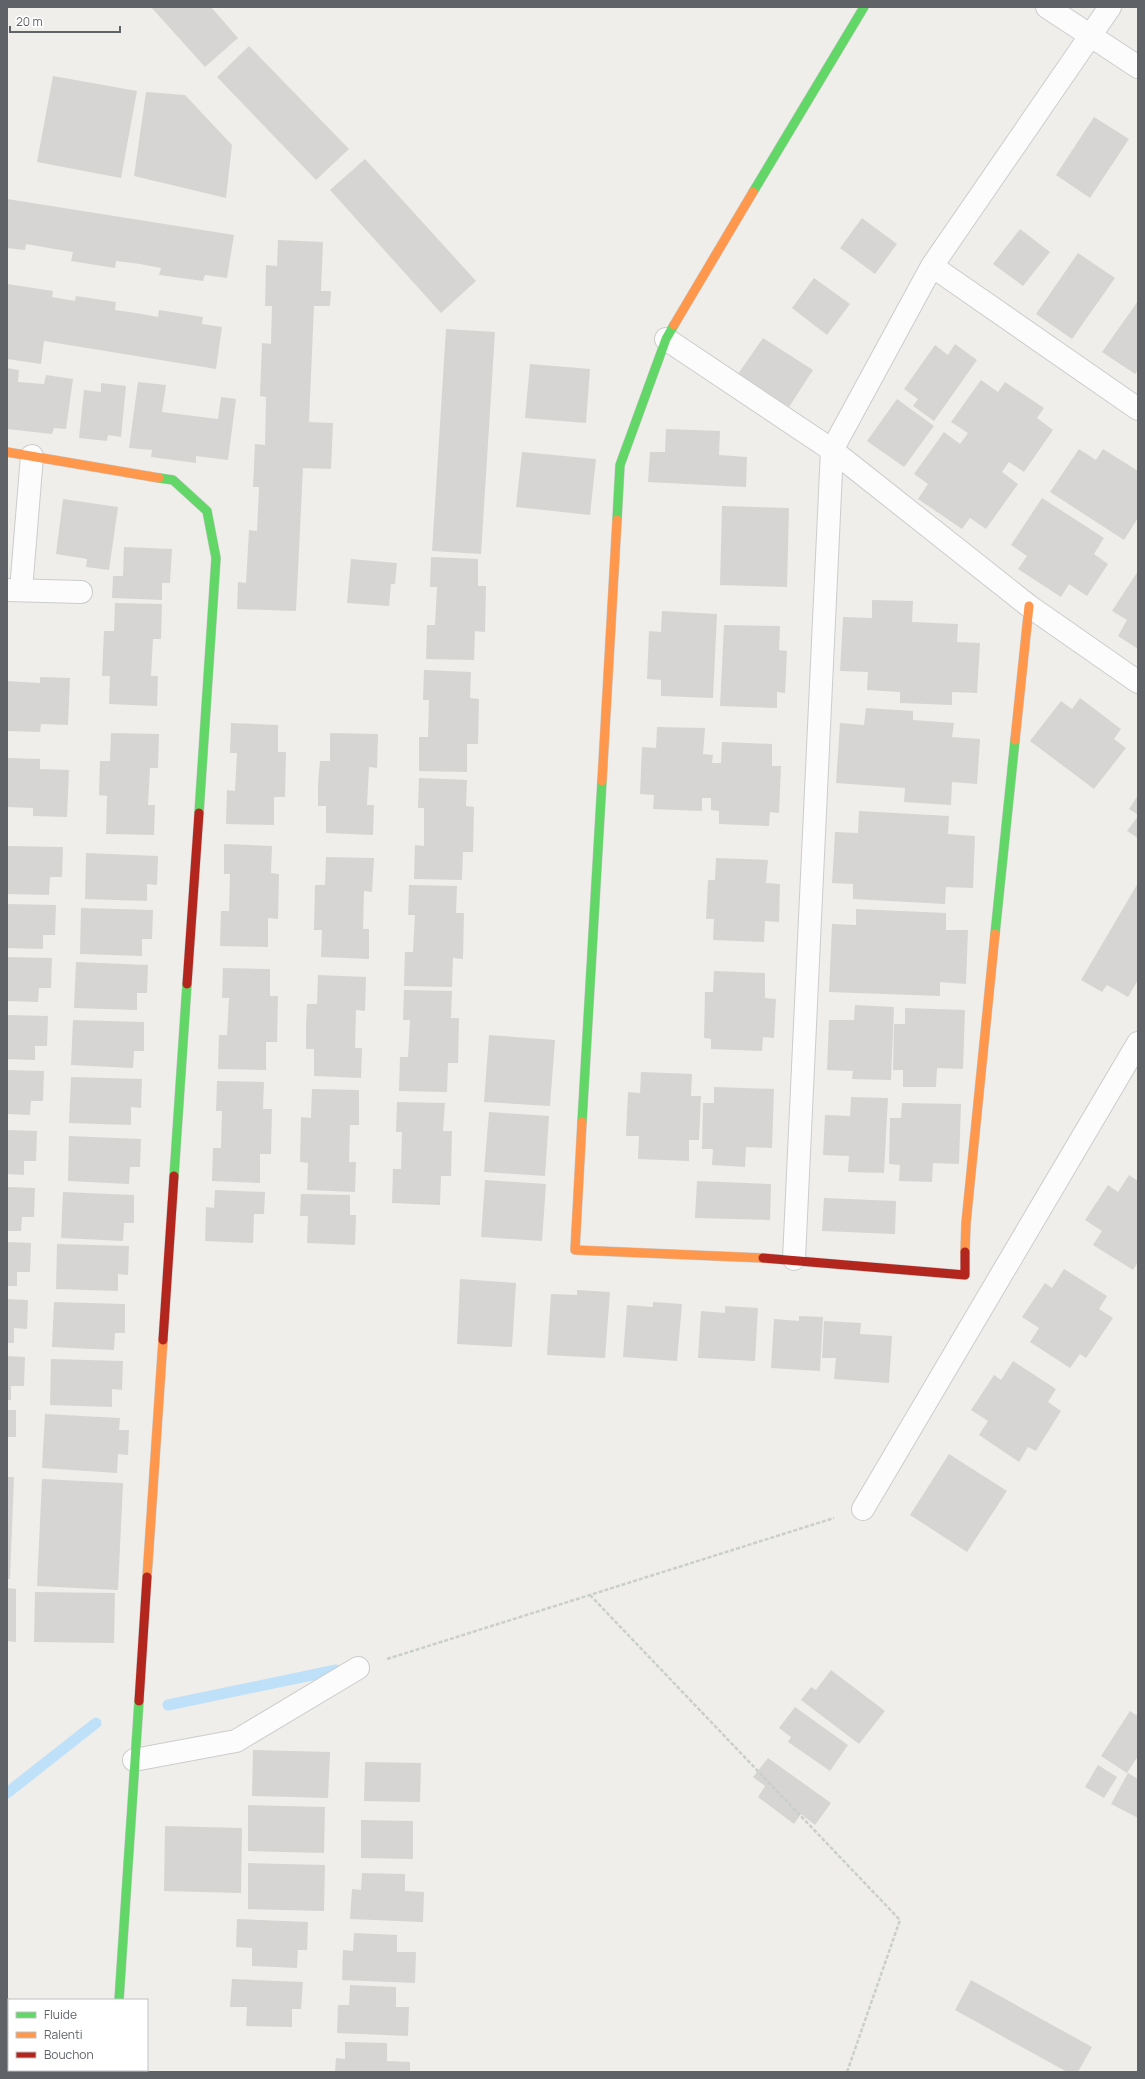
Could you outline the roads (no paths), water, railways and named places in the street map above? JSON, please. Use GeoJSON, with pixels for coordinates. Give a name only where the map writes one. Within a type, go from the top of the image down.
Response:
{"type":"FeatureCollection","features":[{"type":"Feature","properties":{"kind":"street"},"geometry":{"type":"LineString","coordinates":[[864,7],[666,339],[620,465],[576,1250],[794,1259],[965,1275],[966,1223],[1029,606]]}},
{"type":"Feature","properties":{"kind":"street"},"geometry":{"type":"LineString","coordinates":[[1047,7],[1138,66]]}},
{"type":"Feature","properties":{"kind":"street"},"geometry":{"type":"LineString","coordinates":[[794,1259],[832,450],[932,266],[1110,7]]}},
{"type":"Feature","properties":{"kind":"street"},"geometry":{"type":"LineString","coordinates":[[932,266],[1138,409]]}},
{"type":"Feature","properties":{"kind":"street"},"geometry":{"type":"LineString","coordinates":[[666,339],[832,450],[1029,606],[1138,682]]}},
{"type":"Feature","properties":{"kind":"street"},"geometry":{"type":"LineString","coordinates":[[7,452],[174,480],[206,511],[216,558],[119,1999]]}},
{"type":"Feature","properties":{"kind":"street"},"geometry":{"type":"LineString","coordinates":[[32,456],[14,590],[81,592]]}},
{"type":"Feature","properties":{"kind":"street"},"geometry":{"type":"LineString","coordinates":[[863,1508],[1138,1043]]}},
{"type":"Feature","properties":{"kind":"street"},"geometry":{"type":"LineString","coordinates":[[134,1760],[236,1740],[358,1668]]}},
{"type":"Feature","properties":{"kind":"waterway"},"geometry":{"type":"LineString","coordinates":[[168,1705],[336,1670]]}},
{"type":"Feature","properties":{"kind":"waterway"},"geometry":{"type":"LineString","coordinates":[[7,1793],[96,1723]]}}]}
